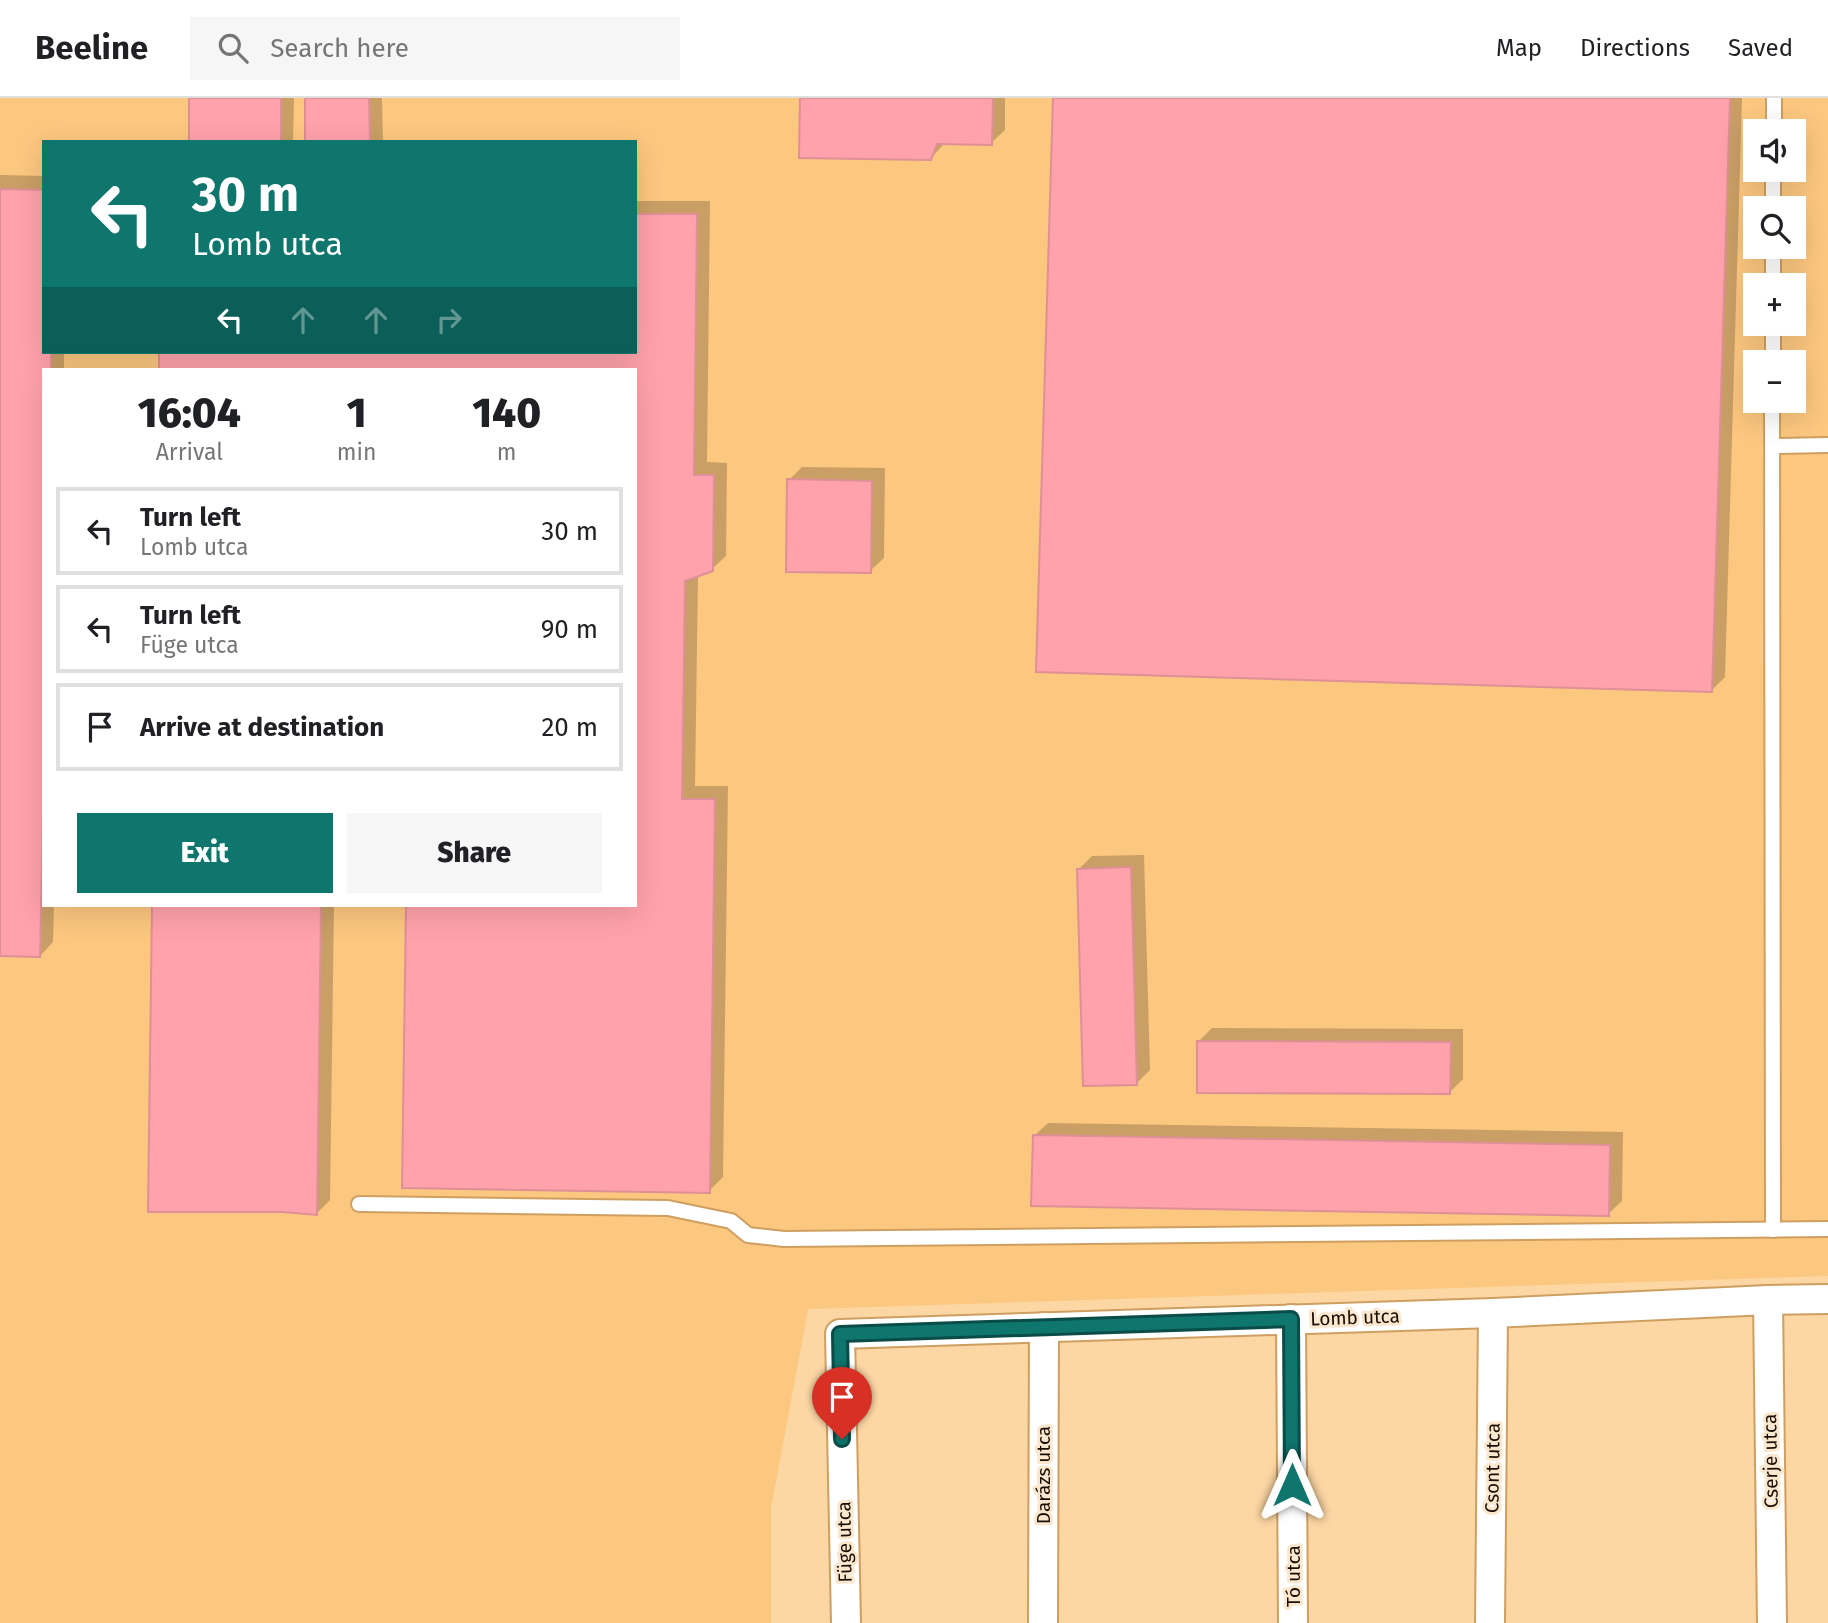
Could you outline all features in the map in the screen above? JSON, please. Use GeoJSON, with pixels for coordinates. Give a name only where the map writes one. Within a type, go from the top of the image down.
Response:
{"type":"FeatureCollection","features":[{"type":"Feature","properties":{"kind":"street","name":"Lomb utca"},"geometry":{"type":"LineString","coordinates":[[840,1334],[1493,1313],[1828,1299]]}},
{"type":"Feature","properties":{"kind":"street","name":"Cserje utca"},"geometry":{"type":"LineString","coordinates":[[1768,1300],[1772,1623]]}},
{"type":"Feature","properties":{"kind":"street","name":"Csont utca"},"geometry":{"type":"LineString","coordinates":[[1490,1623],[1493,1313]]}},
{"type":"Feature","properties":{"kind":"street","name":"Tó utca"},"geometry":{"type":"LineString","coordinates":[[1291,1319],[1293,1623]]}},
{"type":"Feature","properties":{"kind":"street","name":"Darázs utca"},"geometry":{"type":"LineString","coordinates":[[1042,1623],[1044,1327]]}},
{"type":"Feature","properties":{"kind":"street","name":"Füge utca"},"geometry":{"type":"LineString","coordinates":[[840,1334],[846,1623]]}},
{"type":"Feature","properties":{"kind":"lane"},"geometry":{"type":"LineString","coordinates":[[1773,119],[1774,98]]}},
{"type":"Feature","properties":{"kind":"lane"},"geometry":{"type":"LineString","coordinates":[[1772,413],[1773,1230]]}},
{"type":"Feature","properties":{"kind":"lane"},"geometry":{"type":"LineString","coordinates":[[1772,446],[1828,445]]}},
{"type":"Feature","properties":{"kind":"lane"},"geometry":{"type":"LineString","coordinates":[[359,1204],[668,1208],[731,1221],[748,1235],[784,1239],[1828,1229]]}},
{"type":"Feature","properties":{"kind":"shaded area"},"geometry":{"type":"Polygon","coordinates":[[[0,98],[1828,98],[1828,1276],[808,1309],[771,1508],[771,1623],[0,1623],[0,98]]]}},
{"type":"Feature","properties":{"kind":"building"},"geometry":{"type":"Polygon","coordinates":[[[189,98],[281,98],[281,140],[189,140],[189,98]]]}},
{"type":"Feature","properties":{"kind":"building"},"geometry":{"type":"Polygon","coordinates":[[[305,98],[369,98],[370,140],[305,140],[305,98]]]}},
{"type":"Feature","properties":{"kind":"building"},"geometry":{"type":"Polygon","coordinates":[[[800,98],[993,98],[992,145],[937,144],[931,160],[799,158],[800,98]]]}},
{"type":"Feature","properties":{"kind":"building"},"geometry":{"type":"Polygon","coordinates":[[[1053,98],[1730,98],[1712,692],[1036,672],[1053,98]]]}},
{"type":"Feature","properties":{"kind":"building"},"geometry":{"type":"Polygon","coordinates":[[[0,189],[42,190],[42,354],[51,354],[51,368],[42,368],[40,957],[0,956],[0,189]]]}},
{"type":"Feature","properties":{"kind":"building"},"geometry":{"type":"Polygon","coordinates":[[[637,214],[697,214],[694,475],[714,475],[713,571],[685,581],[682,799],[715,799],[710,1193],[402,1188],[406,907],[637,907],[637,368],[159,368],[159,354],[637,354],[637,214]]]}},
{"type":"Feature","properties":{"kind":"building"},"geometry":{"type":"Polygon","coordinates":[[[787,479],[872,481],[871,573],[786,572],[787,479]]]}},
{"type":"Feature","properties":{"kind":"building"},"geometry":{"type":"Polygon","coordinates":[[[1131,867],[1137,1085],[1083,1086],[1077,869],[1131,867]]]}},
{"type":"Feature","properties":{"kind":"building"},"geometry":{"type":"Polygon","coordinates":[[[152,907],[321,907],[317,1215],[283,1212],[148,1212],[152,907]]]}},
{"type":"Feature","properties":{"kind":"building"},"geometry":{"type":"Polygon","coordinates":[[[1197,1041],[1451,1042],[1450,1094],[1197,1093],[1197,1041]]]}},
{"type":"Feature","properties":{"kind":"building"},"geometry":{"type":"Polygon","coordinates":[[[1033,1135],[1610,1145],[1609,1216],[1031,1206],[1033,1135]]]}},
{"type":"Feature","properties":{"kind":"route"},"geometry":{"type":"LineString","coordinates":[[842,1439],[840,1334],[1291,1319],[1292,1485]]}}]}
